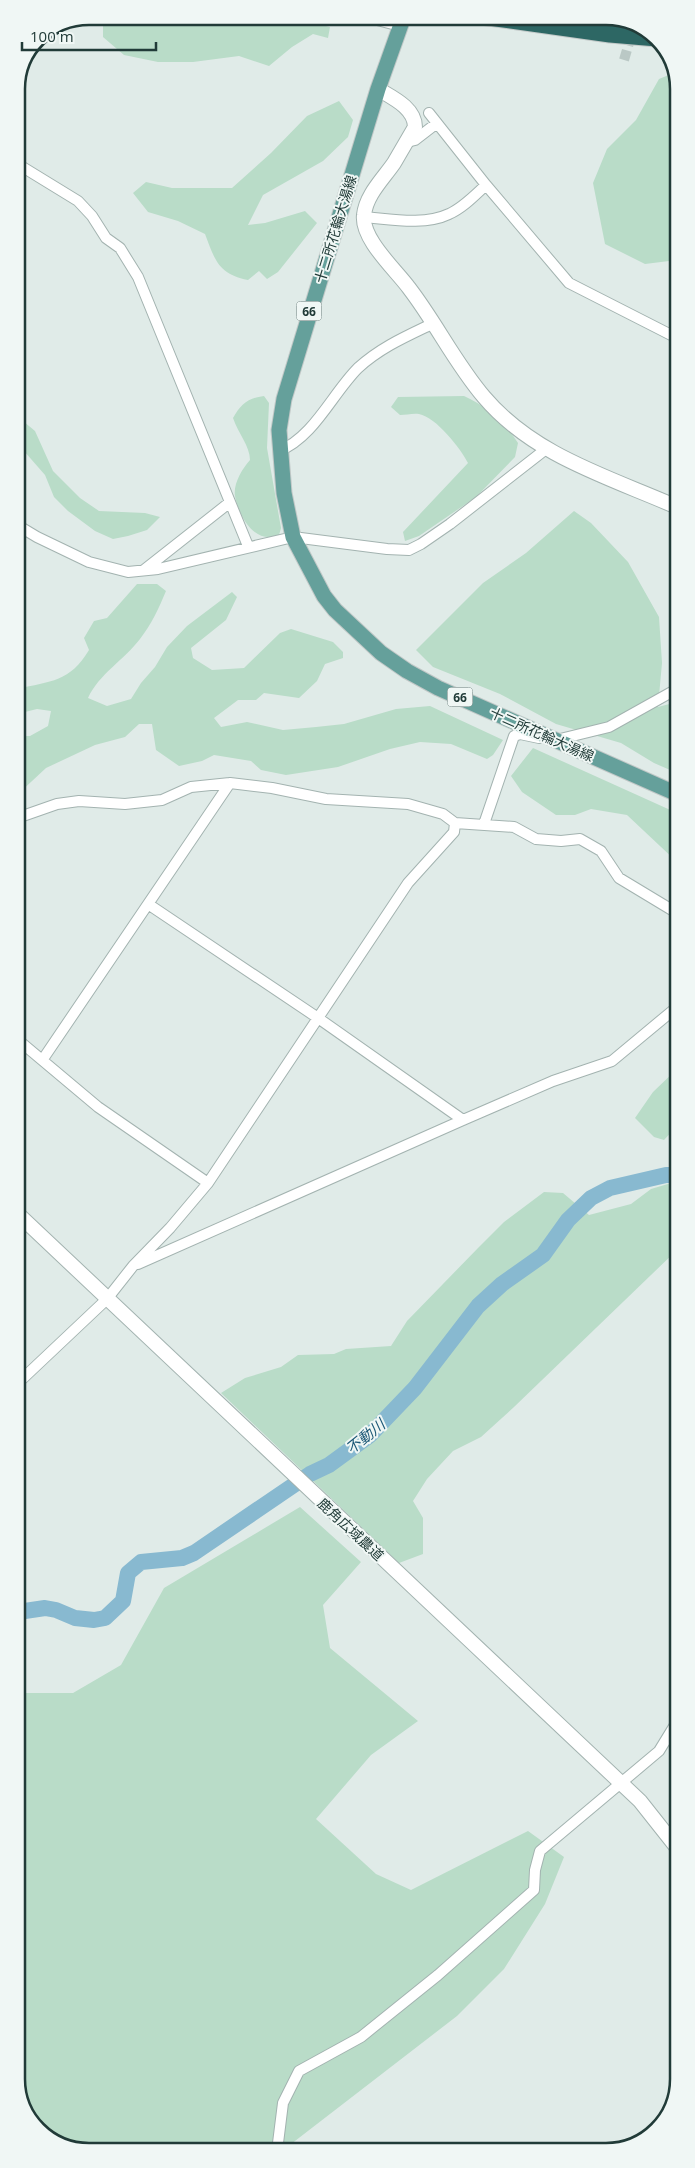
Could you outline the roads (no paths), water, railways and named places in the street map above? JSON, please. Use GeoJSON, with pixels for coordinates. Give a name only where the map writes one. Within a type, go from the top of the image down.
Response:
{"type":"FeatureCollection","features":[{"type":"Feature","properties":{"kind":"highway"},"geometry":{"type":"LineString","coordinates":[[538,25],[645,38]]}},
{"type":"Feature","properties":{"kind":"main road","name":"十二所花輪大湯線"},"geometry":{"type":"LineString","coordinates":[[401,25],[378,90],[292,366],[279,430],[279,451],[284,494],[294,537],[324,596],[348,623],[381,653],[438,688],[670,791]]}},
{"type":"Feature","properties":{"kind":"street"},"geometry":{"type":"LineString","coordinates":[[378,90],[405,107],[415,118],[415,127],[367,202],[363,217],[376,246],[409,287],[434,323],[449,350],[485,398],[546,449],[588,471],[670,503]]}},
{"type":"Feature","properties":{"kind":"street"},"geometry":{"type":"LineString","coordinates":[[429,113],[486,185],[570,283],[670,334]]}},
{"type":"Feature","properties":{"kind":"street"},"geometry":{"type":"LineString","coordinates":[[407,142],[415,140],[437,122]]}},
{"type":"Feature","properties":{"kind":"street"},"geometry":{"type":"LineString","coordinates":[[25,169],[78,201],[92,216],[106,238],[120,248],[138,277],[248,546]]}},
{"type":"Feature","properties":{"kind":"street"},"geometry":{"type":"LineString","coordinates":[[363,217],[409,220],[432,219],[449,214],[486,185]]}},
{"type":"Feature","properties":{"kind":"street"},"geometry":{"type":"LineString","coordinates":[[279,451],[298,442],[358,369],[386,346],[434,323]]}},
{"type":"Feature","properties":{"kind":"street"},"geometry":{"type":"LineString","coordinates":[[25,530],[89,562],[128,572],[294,537],[409,550],[450,524],[546,449]]}},
{"type":"Feature","properties":{"kind":"street"},"geometry":{"type":"LineString","coordinates":[[143,570],[229,503]]}},
{"type":"Feature","properties":{"kind":"street"},"geometry":{"type":"LineString","coordinates":[[484,824],[514,736],[520,734],[556,740],[609,727],[670,693]]}},
{"type":"Feature","properties":{"kind":"street"},"geometry":{"type":"LineString","coordinates":[[25,815],[57,804],[79,801],[125,804],[162,800],[191,787],[230,783],[272,788],[326,799],[408,804],[443,814],[455,823],[514,827],[536,839],[560,841],[580,839],[601,851],[619,878],[670,909]]}},
{"type":"Feature","properties":{"kind":"street"},"geometry":{"type":"LineString","coordinates":[[44,1059],[230,783]]}},
{"type":"Feature","properties":{"kind":"street"},"geometry":{"type":"LineString","coordinates":[[25,1377],[107,1299],[133,1266],[170,1228],[208,1183],[408,883],[454,832],[455,823]]}},
{"type":"Feature","properties":{"kind":"street"},"geometry":{"type":"LineString","coordinates":[[148,904],[318,1018],[463,1120]]}},
{"type":"Feature","properties":{"kind":"street"},"geometry":{"type":"LineString","coordinates":[[133,1266],[463,1120],[553,1082],[612,1061],[670,1014]]}},
{"type":"Feature","properties":{"kind":"street"},"geometry":{"type":"LineString","coordinates":[[25,1044],[98,1107],[208,1183]]}},
{"type":"Feature","properties":{"kind":"street","name":"鹿角広域農道"},"geometry":{"type":"LineString","coordinates":[[25,1221],[640,1801],[670,1839]]}},
{"type":"Feature","properties":{"kind":"street"},"geometry":{"type":"LineString","coordinates":[[278,2143],[283,2103],[299,2071],[361,2037],[438,1975],[534,1890],[540,1851],[619,1782],[659,1751],[670,1733]]}},
{"type":"Feature","properties":{"kind":"waterway","name":"不動川"},"geometry":{"type":"LineString","coordinates":[[25,1611],[45,1608],[56,1610],[75,1618],[94,1620],[105,1618],[123,1601],[128,1573],[141,1562],[182,1558],[194,1553],[310,1474],[329,1465],[370,1435],[415,1388],[478,1306],[502,1284],[543,1255],[568,1220],[591,1198],[610,1188],[670,1175]]}},
{"type":"Feature","properties":{"kind":"tunnel"},"geometry":{"type":"LineString","coordinates":[[624,60],[632,31]]}}]}
